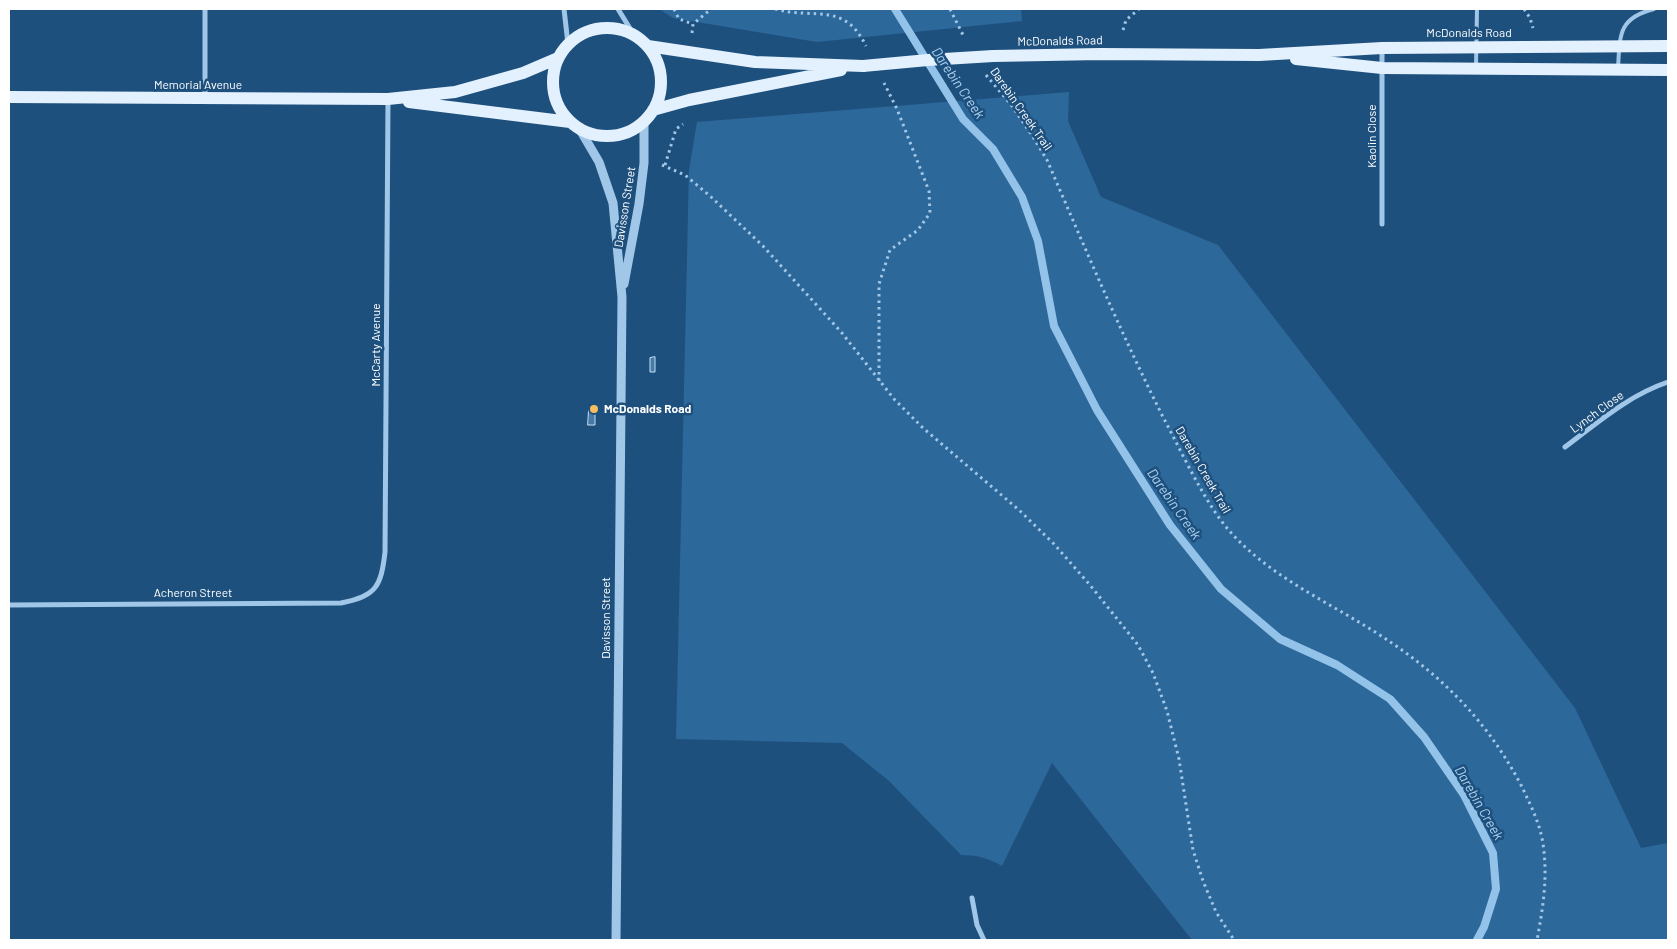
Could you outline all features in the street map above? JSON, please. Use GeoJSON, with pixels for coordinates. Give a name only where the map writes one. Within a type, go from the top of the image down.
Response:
{"type":"FeatureCollection","features":[{"type":"Feature","properties":{"kind":"main road"},"geometry":{"type":"LineString","coordinates":[[599,28],[617,29],[634,35],[648,46],[657,61],[660,78],[659,94],[653,110],[644,120],[630,130],[613,135],[595,134],[574,125],[560,109],[554,92],[553,75],[558,58],[568,44],[582,34],[599,28]]}},
{"type":"Feature","properties":{"kind":"main road","name":"McDonalds Road"},"geometry":{"type":"LineString","coordinates":[[648,46],[755,62],[863,66]]}},
{"type":"Feature","properties":{"kind":"main road","name":"McDonalds Road"},"geometry":{"type":"LineString","coordinates":[[653,110],[754,86],[863,66],[928,60],[993,56],[1100,54],[1259,56],[1382,48],[1668,46]]}},
{"type":"Feature","properties":{"kind":"main road","name":"McDonalds Road"},"geometry":{"type":"LineString","coordinates":[[1259,56],[1382,68],[1668,70]]}},
{"type":"Feature","properties":{"kind":"main road","name":"Memorial Avenue"},"geometry":{"type":"LineString","coordinates":[[9,97],[388,99],[455,92],[522,73],[558,58]]}},
{"type":"Feature","properties":{"kind":"main road","name":"Memorial Avenue"},"geometry":{"type":"LineString","coordinates":[[388,99],[574,125]]}},
{"type":"Feature","properties":{"kind":"street"},"geometry":{"type":"LineString","coordinates":[[205,9],[205,99]]}},
{"type":"Feature","properties":{"kind":"street"},"geometry":{"type":"LineString","coordinates":[[564,9],[568,44]]}},
{"type":"Feature","properties":{"kind":"street"},"geometry":{"type":"LineString","coordinates":[[618,9],[634,35]]}},
{"type":"Feature","properties":{"kind":"street","name":"Kaolin Close"},"geometry":{"type":"LineString","coordinates":[[1382,48],[1382,224]]}},
{"type":"Feature","properties":{"kind":"street","name":"McCarty Avenue"},"geometry":{"type":"LineString","coordinates":[[374,590],[383,571],[385,552],[388,99]]}},
{"type":"Feature","properties":{"kind":"street","name":"Davisson Street"},"geometry":{"type":"LineString","coordinates":[[622,297],[639,204],[644,163],[644,120]]}},
{"type":"Feature","properties":{"kind":"street","name":"Davisson Street"},"geometry":{"type":"LineString","coordinates":[[574,125],[599,162],[613,203],[622,297],[616,940]]}},
{"type":"Feature","properties":{"kind":"street","name":"Lynch Close"},"geometry":{"type":"LineString","coordinates":[[1565,448],[1625,402],[1668,382]]}},
{"type":"Feature","properties":{"kind":"street","name":"Acheron Street"},"geometry":{"type":"LineString","coordinates":[[9,605],[341,603],[360,599],[374,590]]}},
{"type":"Feature","properties":{"kind":"street"},"geometry":{"type":"LineString","coordinates":[[972,898],[978,925],[984,940]]}},
{"type":"Feature","properties":{"kind":"lane"},"geometry":{"type":"LineString","coordinates":[[1476,68],[1477,9]]}},
{"type":"Feature","properties":{"kind":"lane"},"geometry":{"type":"LineString","coordinates":[[1618,70],[1621,32],[1628,21],[1640,12],[1654,9]]}},
{"type":"Feature","properties":{"kind":"path"},"geometry":{"type":"LineString","coordinates":[[674,9],[679,19],[693,24],[711,9]]}},
{"type":"Feature","properties":{"kind":"path"},"geometry":{"type":"LineString","coordinates":[[775,9],[788,12],[832,15],[849,22],[861,36],[869,52]]}},
{"type":"Feature","properties":{"kind":"path"},"geometry":{"type":"LineString","coordinates":[[950,9],[964,39]]}},
{"type":"Feature","properties":{"kind":"path"},"geometry":{"type":"LineString","coordinates":[[1123,30],[1126,20],[1139,9]]}},
{"type":"Feature","properties":{"kind":"path","name":"Darebin Creek Trail"},"geometry":{"type":"LineString","coordinates":[[984,71],[1012,106],[1046,160],[1142,375],[1175,440],[1217,515],[1236,539],[1265,564],[1376,633],[1434,675],[1458,696],[1509,764],[1533,812],[1543,842],[1546,882],[1537,940]]}},
{"type":"Feature","properties":{"kind":"path"},"geometry":{"type":"LineString","coordinates":[[879,381],[879,284],[890,250],[918,230],[930,213],[929,191],[897,109],[881,76]]}},
{"type":"Feature","properties":{"kind":"path"},"geometry":{"type":"LineString","coordinates":[[665,165],[676,129],[691,121]]}},
{"type":"Feature","properties":{"kind":"path"},"geometry":{"type":"LineString","coordinates":[[644,163],[665,165],[685,175],[763,246],[842,333],[894,399],[923,428],[1019,510],[1054,544],[1090,584],[1138,646],[1154,673],[1167,710],[1179,759],[1193,850],[1202,881],[1216,912],[1234,940]]}},
{"type":"Feature","properties":{"kind":"shaded area"},"geometry":{"type":"Polygon","coordinates":[[[659,9],[1021,9],[1022,21],[817,42],[673,18],[659,9]]]}},
{"type":"Feature","properties":{"kind":"shaded area"},"geometry":{"type":"Polygon","coordinates":[[[1069,92],[1068,121],[1101,197],[1218,245],[1575,708],[1641,848],[1668,843],[1668,940],[1192,940],[1052,763],[1002,866],[982,858],[961,855],[889,781],[842,743],[676,739],[689,170],[697,122],[1069,92]]]}},
{"type":"Feature","properties":{"kind":"building"},"geometry":{"type":"Polygon","coordinates":[[[655,357],[655,372],[650,372],[650,358],[655,357]]]}},
{"type":"Feature","properties":{"kind":"building"},"geometry":{"type":"Polygon","coordinates":[[[589,410],[595,410],[595,425],[588,425],[589,410]]]}},
{"type":"Feature","properties":{"kind":"waterway","name":"Darebin Creek"},"geometry":{"type":"LineString","coordinates":[[895,9],[963,119],[993,149],[1022,197],[1038,241],[1054,326],[1097,410],[1170,525],[1221,589],[1280,639],[1337,665],[1390,699],[1424,737],[1464,795],[1493,853],[1496,889],[1484,927],[1477,940]]}},
{"type":"Feature","properties":{"kind":"place","name":"McDonalds Road"},"geometry":{"type":"Point","coordinates":[594,409]}}]}
